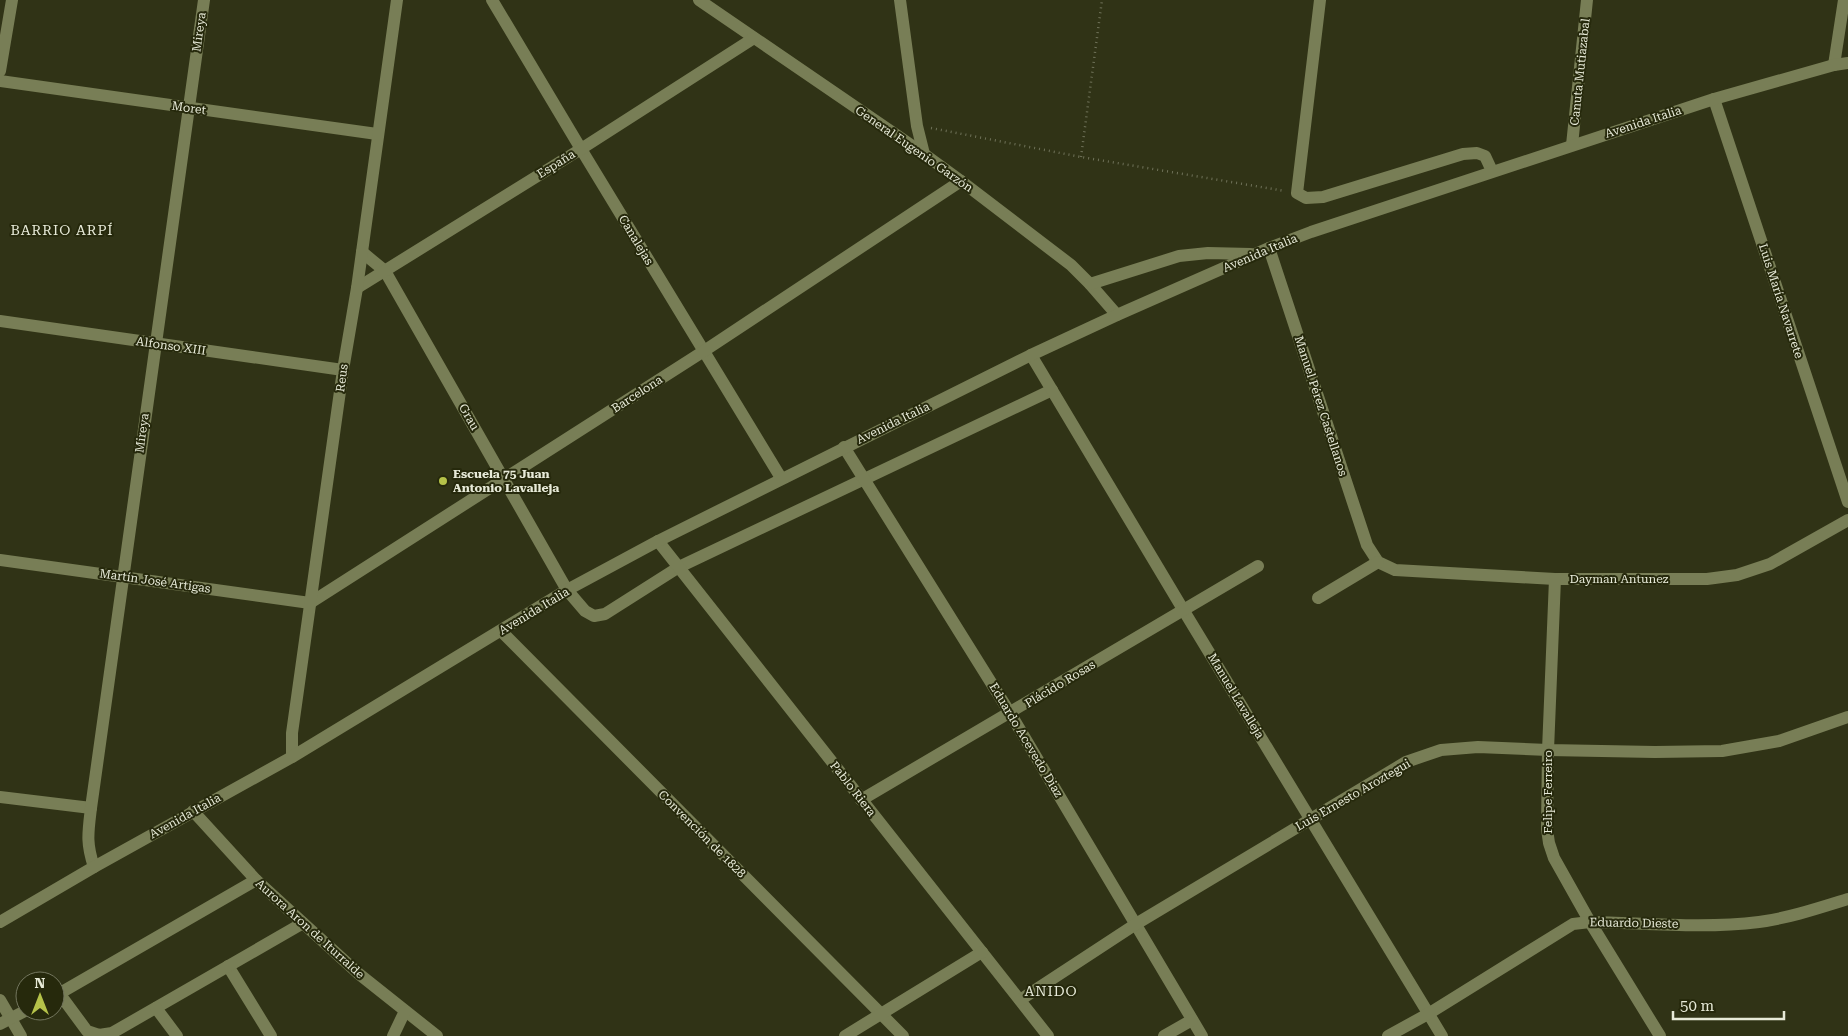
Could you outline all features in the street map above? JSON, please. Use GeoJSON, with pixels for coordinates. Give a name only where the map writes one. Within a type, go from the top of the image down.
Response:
{"type":"FeatureCollection","features":[{"type":"Feature","properties":{"kind":"street"},"geometry":{"type":"LineString","coordinates":[[0,71],[12,0]]}},
{"type":"Feature","properties":{"kind":"street","name":"Mireya"},"geometry":{"type":"LineString","coordinates":[[94,866],[87,839],[154,343],[204,0]]}},
{"type":"Feature","properties":{"kind":"street","name":"Reus"},"geometry":{"type":"LineString","coordinates":[[292,757],[292,733],[342,370],[362,252],[397,0]]}},
{"type":"Feature","properties":{"kind":"street","name":"Canalejas"},"geometry":{"type":"LineString","coordinates":[[492,0],[781,478]]}},
{"type":"Feature","properties":{"kind":"street","name":"General Eugenio Garzón"},"geometry":{"type":"LineString","coordinates":[[699,0],[961,181],[1070,265],[1090,284],[1117,315]]}},
{"type":"Feature","properties":{"kind":"street"},"geometry":{"type":"LineString","coordinates":[[900,0],[917,126],[924,154]]}},
{"type":"Feature","properties":{"kind":"street"},"geometry":{"type":"LineString","coordinates":[[1320,0],[1297,193],[1306,198],[1323,197],[1463,154],[1477,153],[1485,156],[1492,171]]}},
{"type":"Feature","properties":{"kind":"street","name":"Canuta Mutiazabal"},"geometry":{"type":"LineString","coordinates":[[1572,145],[1587,0]]}},
{"type":"Feature","properties":{"kind":"street"},"geometry":{"type":"LineString","coordinates":[[1834,65],[1844,0]]}},
{"type":"Feature","properties":{"kind":"street","name":"España"},"geometry":{"type":"LineString","coordinates":[[356,288],[581,149],[754,38]]}},
{"type":"Feature","properties":{"kind":"street","name":"Avenida Italia"},"geometry":{"type":"LineString","coordinates":[[0,922],[94,866],[292,757],[568,590],[658,540],[1031,355],[1117,315],[1269,248],[1311,232],[1714,99],[1834,65],[1848,63]]}},
{"type":"Feature","properties":{"kind":"street","name":"Moret"},"geometry":{"type":"LineString","coordinates":[[0,81],[377,134]]}},
{"type":"Feature","properties":{"kind":"street","name":"Luis María Navarrete"},"geometry":{"type":"LineString","coordinates":[[1714,99],[1848,502]]}},
{"type":"Feature","properties":{"kind":"street","name":"Barcelona"},"geometry":{"type":"LineString","coordinates":[[310,604],[704,351],[961,181]]}},
{"type":"Feature","properties":{"kind":"street","name":"Manuel Pérez Castellanos"},"geometry":{"type":"LineString","coordinates":[[1269,248],[1367,546],[1378,562]]}},
{"type":"Feature","properties":{"kind":"street","name":"Grau"},"geometry":{"type":"LineString","coordinates":[[362,252],[385,271],[568,590],[585,611],[594,616],[605,614],[679,567],[1052,390]]}},
{"type":"Feature","properties":{"kind":"street"},"geometry":{"type":"LineString","coordinates":[[1090,284],[1179,256],[1208,253],[1254,255]]}},
{"type":"Feature","properties":{"kind":"street","name":"Alfonso XIII"},"geometry":{"type":"LineString","coordinates":[[0,322],[342,370]]}},
{"type":"Feature","properties":{"kind":"street","name":"Manuel Lavalleja"},"geometry":{"type":"LineString","coordinates":[[1031,355],[1442,1036]]}},
{"type":"Feature","properties":{"kind":"street","name":"Eduardo Acevedo Diaz"},"geometry":{"type":"LineString","coordinates":[[844,447],[1010,713],[1202,1036]]}},
{"type":"Feature","properties":{"kind":"street","name":"Dayman Antunez"},"geometry":{"type":"LineString","coordinates":[[1378,562],[1395,570],[1416,572],[1555,579],[1707,579],[1737,576],[1770,564],[1848,520]]}},
{"type":"Feature","properties":{"kind":"street","name":"Pablo Riera"},"geometry":{"type":"LineString","coordinates":[[658,540],[1048,1036]]}},
{"type":"Feature","properties":{"kind":"street","name":"Martín José Artigas"},"geometry":{"type":"LineString","coordinates":[[0,560],[310,604]]}},
{"type":"Feature","properties":{"kind":"street"},"geometry":{"type":"LineString","coordinates":[[1318,598],[1378,562]]}},
{"type":"Feature","properties":{"kind":"street","name":"Plácido Rosas"},"geometry":{"type":"LineString","coordinates":[[861,800],[1258,566]]}},
{"type":"Feature","properties":{"kind":"street","name":"Felipe Ferreiro"},"geometry":{"type":"LineString","coordinates":[[1555,579],[1548,750],[1547,829],[1549,843],[1554,858],[1590,922],[1660,1036]]}},
{"type":"Feature","properties":{"kind":"street","name":"Convención de 1828"},"geometry":{"type":"LineString","coordinates":[[501,631],[903,1036]]}},
{"type":"Feature","properties":{"kind":"street","name":"Luis Ernesto Aroztegui"},"geometry":{"type":"LineString","coordinates":[[1020,1000],[1136,924],[1406,762],[1440,750],[1478,747],[1655,752],[1722,751],[1779,741],[1848,717]]}},
{"type":"Feature","properties":{"kind":"street"},"geometry":{"type":"LineString","coordinates":[[0,796],[91,808]]}},
{"type":"Feature","properties":{"kind":"street","name":"Aurora Aron de Iturralde"},"geometry":{"type":"LineString","coordinates":[[193,812],[256,880],[359,974],[437,1036]]}},
{"type":"Feature","properties":{"kind":"street"},"geometry":{"type":"LineString","coordinates":[[65,989],[256,880]]}},
{"type":"Feature","properties":{"kind":"street","name":"Eduardo Dieste"},"geometry":{"type":"LineString","coordinates":[[1388,1036],[1428,1014],[1573,924],[1590,922],[1704,924],[1759,922],[1814,910],[1848,899]]}},
{"type":"Feature","properties":{"kind":"street"},"geometry":{"type":"LineString","coordinates":[[65,1004],[87,1030],[99,1035],[112,1034],[303,923]]}},
{"type":"Feature","properties":{"kind":"street"},"geometry":{"type":"LineString","coordinates":[[845,1036],[982,952]]}},
{"type":"Feature","properties":{"kind":"street"},"geometry":{"type":"LineString","coordinates":[[228,966],[271,1036]]}},
{"type":"Feature","properties":{"kind":"street"},"geometry":{"type":"LineString","coordinates":[[0,1000],[5,1021],[20,1036]]}},
{"type":"Feature","properties":{"kind":"street"},"geometry":{"type":"LineString","coordinates":[[156,1008],[177,1036]]}},
{"type":"Feature","properties":{"kind":"street"},"geometry":{"type":"LineString","coordinates":[[393,1036],[405,1011]]}},
{"type":"Feature","properties":{"kind":"street"},"geometry":{"type":"LineString","coordinates":[[1164,1036],[1192,1020]]}},
{"type":"Feature","properties":{"kind":"path"},"geometry":{"type":"LineString","coordinates":[[1081,158],[1102,0]]}},
{"type":"Feature","properties":{"kind":"path"},"geometry":{"type":"LineString","coordinates":[[917,126],[1081,158],[1297,193]]}},
{"type":"Feature","properties":{"kind":"place","name":"Escuela 75 Juan Antonio Lavalleja"},"geometry":{"type":"Point","coordinates":[443,481]}},
{"type":"Feature","properties":{"kind":"district","name":"BARRIO ARPÍ"},"geometry":{"type":"Point","coordinates":[62,230]}},
{"type":"Feature","properties":{"kind":"district","name":"ANIDO"},"geometry":{"type":"Point","coordinates":[1051,991]}}]}
